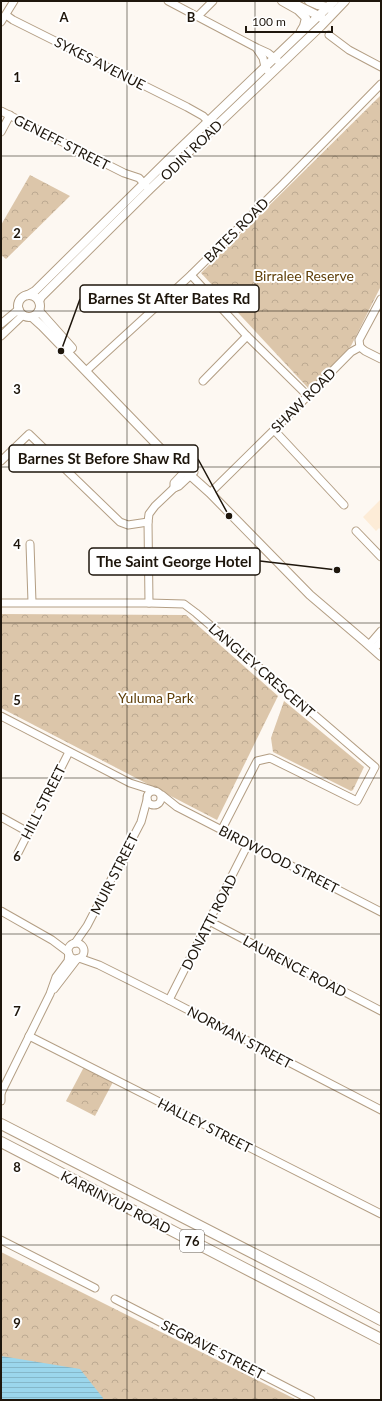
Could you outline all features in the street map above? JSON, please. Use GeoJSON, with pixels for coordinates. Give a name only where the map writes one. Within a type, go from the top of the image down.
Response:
{"type":"FeatureCollection","features":[{"type":"Feature","properties":{"kind":"highway","name":"KARRINYUP ROAD"},"geometry":{"type":"LineString","coordinates":[[1,1124],[381,1320]]}},
{"type":"Feature","properties":{"kind":"highway","name":"KARRINYUP ROAD"},"geometry":{"type":"LineString","coordinates":[[1,1142],[381,1339]]}},
{"type":"Feature","properties":{"kind":"highway"},"geometry":{"type":"LineString","coordinates":[[307,1300],[315,1285]]}},
{"type":"Feature","properties":{"kind":"main road"},"geometry":{"type":"LineString","coordinates":[[282,1],[298,10],[306,18],[299,35]]}},
{"type":"Feature","properties":{"kind":"main road"},"geometry":{"type":"LineString","coordinates":[[289,1],[322,18]]}},
{"type":"Feature","properties":{"kind":"main road"},"geometry":{"type":"LineString","coordinates":[[309,1],[330,10]]}},
{"type":"Feature","properties":{"kind":"main road","name":"ODIN ROAD"},"geometry":{"type":"LineString","coordinates":[[330,10],[334,1]]}},
{"type":"Feature","properties":{"kind":"main road","name":"ODIN ROAD"},"geometry":{"type":"LineString","coordinates":[[39,311],[24,314],[18,306],[22,297],[35,291],[145,189],[330,10],[345,1]]}},
{"type":"Feature","properties":{"kind":"main road","name":"ODIN ROAD"},"geometry":{"type":"LineString","coordinates":[[278,60],[299,35],[322,18]]}},
{"type":"Feature","properties":{"kind":"main road","name":"ODIN ROAD"},"geometry":{"type":"LineString","coordinates":[[39,301],[41,297],[145,189]]}},
{"type":"Feature","properties":{"kind":"main road"},"geometry":{"type":"LineString","coordinates":[[28,295],[35,296],[40,304],[39,311],[88,370]]}},
{"type":"Feature","properties":{"kind":"main road"},"geometry":{"type":"LineString","coordinates":[[24,314],[42,326],[315,592],[376,645],[381,656]]}},
{"type":"Feature","properties":{"kind":"street"},"geometry":{"type":"LineString","coordinates":[[1,22],[14,1]]}},
{"type":"Feature","properties":{"kind":"street"},"geometry":{"type":"LineString","coordinates":[[168,1],[278,60]]}},
{"type":"Feature","properties":{"kind":"street"},"geometry":{"type":"LineString","coordinates":[[198,16],[213,1]]}},
{"type":"Feature","properties":{"kind":"street","name":"SYKES AVENUE"},"geometry":{"type":"LineString","coordinates":[[6,15],[13,20],[195,112],[199,119],[210,127]]}},
{"type":"Feature","properties":{"kind":"street"},"geometry":{"type":"LineString","coordinates":[[329,35],[349,50],[381,66]]}},
{"type":"Feature","properties":{"kind":"street"},"geometry":{"type":"LineString","coordinates":[[257,48],[268,70]]}},
{"type":"Feature","properties":{"kind":"street","name":"BATES ROAD"},"geometry":{"type":"LineString","coordinates":[[88,370],[191,276],[381,84]]}},
{"type":"Feature","properties":{"kind":"street","name":"GENEFF STREET"},"geometry":{"type":"LineString","coordinates":[[1,110],[124,173],[145,189]]}},
{"type":"Feature","properties":{"kind":"street"},"geometry":{"type":"LineString","coordinates":[[1,132],[10,115]]}},
{"type":"Feature","properties":{"kind":"street"},"geometry":{"type":"LineString","coordinates":[[191,276],[247,336],[308,396]]}},
{"type":"Feature","properties":{"kind":"street"},"geometry":{"type":"LineString","coordinates":[[381,299],[359,340],[360,347],[381,360]]}},
{"type":"Feature","properties":{"kind":"street","name":"ODIN ROAD"},"geometry":{"type":"LineString","coordinates":[[2,330],[24,314]]}},
{"type":"Feature","properties":{"kind":"street"},"geometry":{"type":"LineString","coordinates":[[203,381],[247,336]]}},
{"type":"Feature","properties":{"kind":"street","name":"SHAW ROAD"},"geometry":{"type":"LineString","coordinates":[[212,491],[351,352],[360,347]]}},
{"type":"Feature","properties":{"kind":"street"},"geometry":{"type":"LineString","coordinates":[[274,430],[344,505]]}},
{"type":"Feature","properties":{"kind":"street"},"geometry":{"type":"LineString","coordinates":[[1,461],[29,434],[120,522],[128,525],[148,522]]}},
{"type":"Feature","properties":{"kind":"street"},"geometry":{"type":"LineString","coordinates":[[149,603],[149,514],[155,506],[174,488],[174,483],[190,471]]}},
{"type":"Feature","properties":{"kind":"street"},"geometry":{"type":"LineString","coordinates":[[356,531],[381,557]]}},
{"type":"Feature","properties":{"kind":"street"},"geometry":{"type":"LineString","coordinates":[[30,544],[32,602]]}},
{"type":"Feature","properties":{"kind":"street","name":"LANGLEY CRESCENT"},"geometry":{"type":"LineString","coordinates":[[1,603],[184,604],[219,632],[375,767],[357,801],[270,758],[257,761],[222,829]]}},
{"type":"Feature","properties":{"kind":"street"},"geometry":{"type":"LineString","coordinates":[[376,645],[381,631]]}},
{"type":"Feature","properties":{"kind":"street"},"geometry":{"type":"LineString","coordinates":[[1,716],[130,783],[158,791],[162,795],[162,799],[157,804],[151,804],[130,783]]}},
{"type":"Feature","properties":{"kind":"street","name":"HILL STREET"},"geometry":{"type":"LineString","coordinates":[[18,853],[69,752]]}},
{"type":"Feature","properties":{"kind":"street"},"geometry":{"type":"LineString","coordinates":[[147,799],[148,794],[152,790]]}},
{"type":"Feature","properties":{"kind":"street","name":"BIRDWOOD STREET"},"geometry":{"type":"LineString","coordinates":[[162,795],[177,807],[381,912]]}},
{"type":"Feature","properties":{"kind":"street","name":"MUIR STREET"},"geometry":{"type":"LineString","coordinates":[[73,944],[87,926],[141,822],[147,799]]}},
{"type":"Feature","properties":{"kind":"street","name":"BIRDWOOD STREET"},"geometry":{"type":"LineString","coordinates":[[157,804],[177,807]]}},
{"type":"Feature","properties":{"kind":"street","name":"MUIR STREET"},"geometry":{"type":"LineString","coordinates":[[141,822],[157,804]]}},
{"type":"Feature","properties":{"kind":"street"},"geometry":{"type":"LineString","coordinates":[[1,817],[28,832]]}},
{"type":"Feature","properties":{"kind":"street","name":"DONATTI ROAD"},"geometry":{"type":"LineString","coordinates":[[169,1000],[248,844]]}},
{"type":"Feature","properties":{"kind":"street"},"geometry":{"type":"LineString","coordinates":[[1,912],[52,940],[72,958],[78,958]]}},
{"type":"Feature","properties":{"kind":"street","name":"LAURENCE ROAD"},"geometry":{"type":"LineString","coordinates":[[209,921],[381,1011]]}},
{"type":"Feature","properties":{"kind":"street","name":"MUIR STREET"},"geometry":{"type":"LineString","coordinates":[[83,949],[87,926]]}},
{"type":"Feature","properties":{"kind":"street"},"geometry":{"type":"LineString","coordinates":[[50,994],[82,955],[83,949],[80,944],[52,940]]}},
{"type":"Feature","properties":{"kind":"street"},"geometry":{"type":"LineString","coordinates":[[1,1101],[1,1093],[50,994],[56,977],[68,962],[69,948],[73,944]]}},
{"type":"Feature","properties":{"kind":"street","name":"NORMAN STREET"},"geometry":{"type":"LineString","coordinates":[[83,949],[99,965]]}},
{"type":"Feature","properties":{"kind":"street","name":"NORMAN STREET"},"geometry":{"type":"LineString","coordinates":[[78,958],[99,965],[169,1000],[381,1110]]}},
{"type":"Feature","properties":{"kind":"street","name":"HALLEY STREET"},"geometry":{"type":"LineString","coordinates":[[29,1036],[381,1214]]}},
{"type":"Feature","properties":{"kind":"street"},"geometry":{"type":"LineString","coordinates":[[1,1240],[95,1288]]}},
{"type":"Feature","properties":{"kind":"street","name":"SEGRAVE STREET"},"geometry":{"type":"LineString","coordinates":[[115,1298],[311,1400]]}},
{"type":"Feature","properties":{"kind":"street"},"geometry":{"type":"LineString","coordinates":[[370,1315],[381,1312]]}},
{"type":"Feature","properties":{"kind":"shaded area"},"geometry":{"type":"Polygon","coordinates":[[[381,499],[381,530],[379,528],[376,531],[363,517],[381,499]]]}},
{"type":"Feature","properties":{"kind":"green space","name":"Birralee Reserve"},"geometry":{"type":"Polygon","coordinates":[[[381,95],[381,286],[351,346],[309,389],[201,273],[381,95]]]}},
{"type":"Feature","properties":{"kind":"green space"},"geometry":{"type":"Polygon","coordinates":[[[30,175],[70,196],[6,259],[1,255],[1,225],[30,175]]]}},
{"type":"Feature","properties":{"kind":"green space","name":"Yuluma Park"},"geometry":{"type":"Polygon","coordinates":[[[1,614],[186,615],[278,696],[217,820],[1,708],[1,614]]]}},
{"type":"Feature","properties":{"kind":"green space"},"geometry":{"type":"Polygon","coordinates":[[[284,701],[364,767],[353,790],[351,791],[273,752],[271,738],[284,701]]]}},
{"type":"Feature","properties":{"kind":"green space"},"geometry":{"type":"Polygon","coordinates":[[[85,1065],[113,1082],[95,1116],[66,1101],[85,1065]]]}},
{"type":"Feature","properties":{"kind":"green space"},"geometry":{"type":"Polygon","coordinates":[[[1,1252],[297,1400],[1,1400],[1,1252]]]}},
{"type":"Feature","properties":{"kind":"water"},"geometry":{"type":"Polygon","coordinates":[[[1,1356],[80,1369],[103,1400],[1,1400],[1,1356]]]}},
{"type":"Feature","properties":{"kind":"place","name":"Barnes St After Bates Rd"},"geometry":{"type":"Point","coordinates":[61,351]}},
{"type":"Feature","properties":{"kind":"place","name":"Barnes St Before Shaw Rd"},"geometry":{"type":"Point","coordinates":[229,516]}},
{"type":"Feature","properties":{"kind":"place","name":"The Saint George Hotel"},"geometry":{"type":"Point","coordinates":[337,570]}}]}
